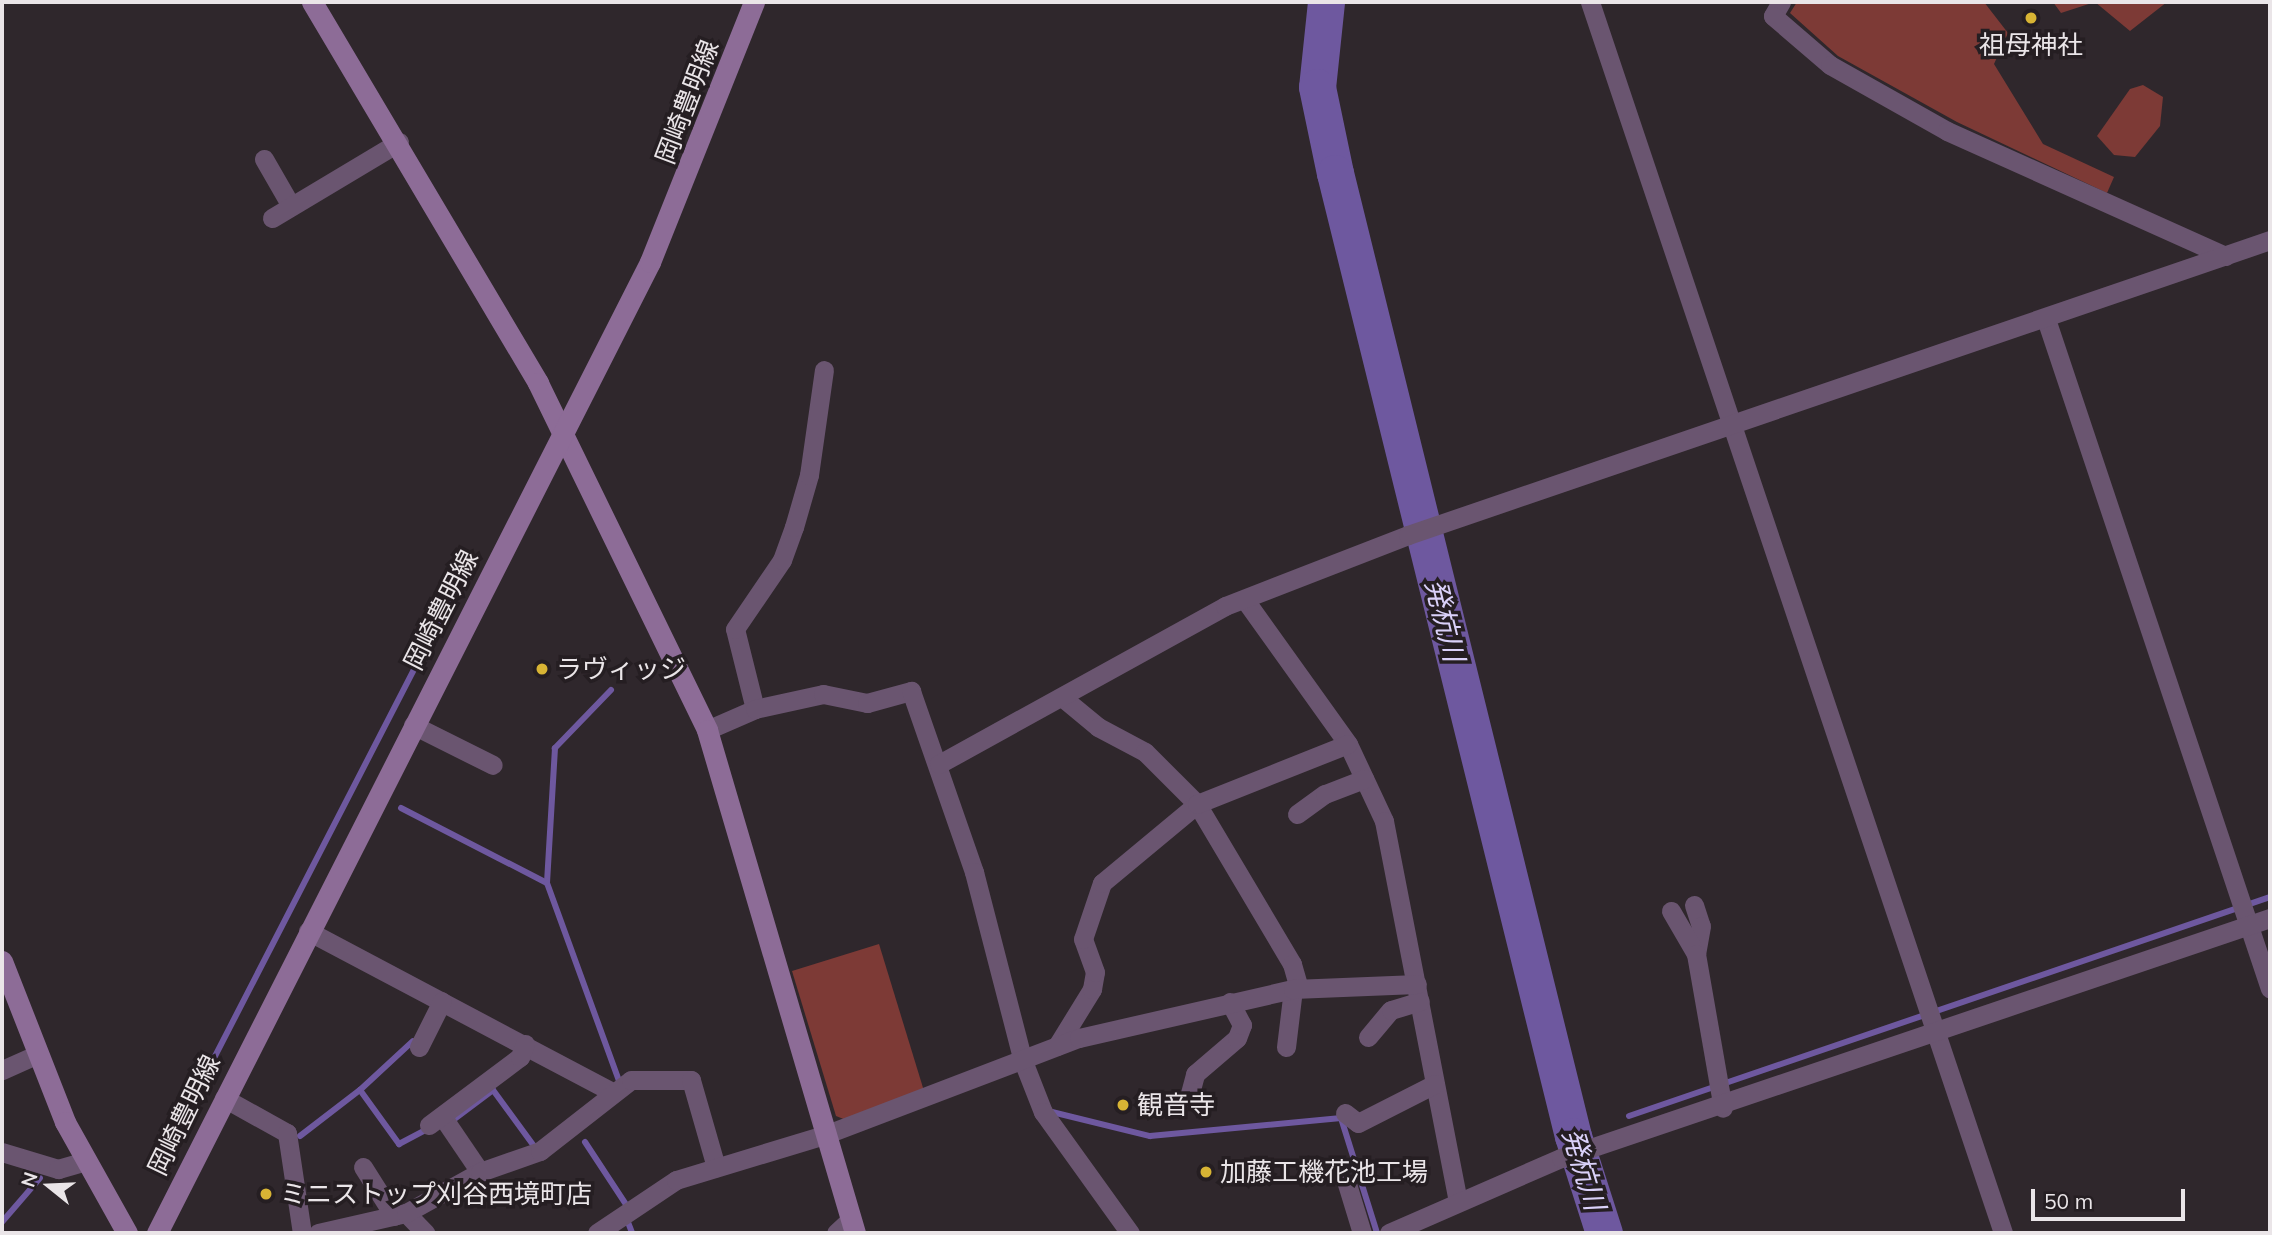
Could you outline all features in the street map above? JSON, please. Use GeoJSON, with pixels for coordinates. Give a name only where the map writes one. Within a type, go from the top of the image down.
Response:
{"type":"FeatureCollection","features":[{"type":"Feature","properties":{"kind":"street"},"geometry":{"type":"LineString","coordinates":[[312,2],[399,142],[563,430],[707,730],[827,1134],[848,1229]]}},
{"type":"Feature","properties":{"kind":"street","name":"岡崎豊明線"},"geometry":{"type":"LineString","coordinates":[[157,1233],[684,186],[754,2]]}},
{"type":"Feature","properties":{"kind":"street"},"geometry":{"type":"LineString","coordinates":[[1590,2],[1727,425],[2003,1233]]}},
{"type":"Feature","properties":{"kind":"street"},"geometry":{"type":"LineString","coordinates":[[1782,2],[1773,16],[1830,65],[1947,131],[2225,256]]}},
{"type":"Feature","properties":{"kind":"street"},"geometry":{"type":"LineString","coordinates":[[272,218],[399,142]]}},
{"type":"Feature","properties":{"kind":"street"},"geometry":{"type":"LineString","coordinates":[[264,159],[291,206]]}},
{"type":"Feature","properties":{"kind":"street"},"geometry":{"type":"LineString","coordinates":[[939,764],[1245,600],[1408,535],[2046,319],[2270,240]]}},
{"type":"Feature","properties":{"kind":"street"},"geometry":{"type":"LineString","coordinates":[[2046,319],[2270,989]]}},
{"type":"Feature","properties":{"kind":"street"},"geometry":{"type":"LineString","coordinates":[[755,709],[735,629],[782,560],[794,527],[809,475],[824,370]]}},
{"type":"Feature","properties":{"kind":"street"},"geometry":{"type":"LineString","coordinates":[[1245,600],[1348,744],[1384,821],[1458,1200]]}},
{"type":"Feature","properties":{"kind":"street"},"geometry":{"type":"LineString","coordinates":[[707,730],[755,709],[823,694],[867,703],[911,691],[939,764],[1023,1062],[1043,1112],[1130,1233]]}},
{"type":"Feature","properties":{"kind":"street"},"geometry":{"type":"LineString","coordinates":[[1063,698],[1098,727],[1145,752],[1197,804],[1293,964],[1296,988],[1294,1021],[1286,1047]]}},
{"type":"Feature","properties":{"kind":"street"},"geometry":{"type":"LineString","coordinates":[[413,725],[493,765]]}},
{"type":"Feature","properties":{"kind":"street"},"geometry":{"type":"LineString","coordinates":[[1057,1046],[1092,989],[1095,972],[1083,939],[1102,883],[1197,804],[1348,744]]}},
{"type":"Feature","properties":{"kind":"street"},"geometry":{"type":"LineString","coordinates":[[1297,814],[1325,794],[1364,779]]}},
{"type":"Feature","properties":{"kind":"street"},"geometry":{"type":"LineString","coordinates":[[1694,905],[1701,926],[1696,954],[1719,1091]]}},
{"type":"Feature","properties":{"kind":"street"},"geometry":{"type":"LineString","coordinates":[[1671,911],[1696,954]]}},
{"type":"Feature","properties":{"kind":"street"},"geometry":{"type":"LineString","coordinates":[[1389,1233],[1458,1200],[1594,1147],[1719,1091],[1934,1029],[2248,922],[2270,918]]}},
{"type":"Feature","properties":{"kind":"street"},"geometry":{"type":"LineString","coordinates":[[308,931],[612,1092]]}},
{"type":"Feature","properties":{"kind":"street"},"geometry":{"type":"LineString","coordinates":[[2,961],[35,1055],[86,1161],[127,1233]]}},
{"type":"Feature","properties":{"kind":"street"},"geometry":{"type":"LineString","coordinates":[[597,1233],[640,1200],[716,1167],[827,1134],[1023,1062],[1057,1046],[1296,988],[1418,992]]}},
{"type":"Feature","properties":{"kind":"street"},"geometry":{"type":"LineString","coordinates":[[1367,1037],[1391,1010],[1418,992]]}},
{"type":"Feature","properties":{"kind":"street"},"geometry":{"type":"LineString","coordinates":[[419,1047],[442,1001]]}},
{"type":"Feature","properties":{"kind":"street"},"geometry":{"type":"LineString","coordinates":[[1189,1097],[1195,1074],[1237,1038],[1242,1025],[1230,1002]]}},
{"type":"Feature","properties":{"kind":"street"},"geometry":{"type":"LineString","coordinates":[[480,1172],[435,1121],[520,1057],[525,1044]]}},
{"type":"Feature","properties":{"kind":"street"},"geometry":{"type":"LineString","coordinates":[[2,1070],[35,1055]]}},
{"type":"Feature","properties":{"kind":"street"},"geometry":{"type":"LineString","coordinates":[[318,1233],[400,1214],[480,1172],[540,1151],[612,1092],[631,1080],[691,1080],[716,1167]]}},
{"type":"Feature","properties":{"kind":"street"},"geometry":{"type":"LineString","coordinates":[[1345,1113],[1358,1123],[1435,1084]]}},
{"type":"Feature","properties":{"kind":"street"},"geometry":{"type":"LineString","coordinates":[[224,1097],[287,1133],[302,1233]]}},
{"type":"Feature","properties":{"kind":"street"},"geometry":{"type":"LineString","coordinates":[[2,1152],[58,1169],[86,1161]]}},
{"type":"Feature","properties":{"kind":"street"},"geometry":{"type":"LineString","coordinates":[[363,1167],[400,1214],[425,1233]]}},
{"type":"Feature","properties":{"kind":"street"},"geometry":{"type":"LineString","coordinates":[[1347,1184],[1362,1233]]}},
{"type":"Feature","properties":{"kind":"shaded area"},"geometry":{"type":"Polygon","coordinates":[[[1797,2],[1984,2],[2008,33],[1994,64],[2043,144],[2114,177],[2107,193],[1957,122],[1838,56],[1790,13],[1797,2]]]}},
{"type":"Feature","properties":{"kind":"shaded area"},"geometry":{"type":"Polygon","coordinates":[[[2053,2],[2095,2],[2061,13],[2053,2]]]}},
{"type":"Feature","properties":{"kind":"shaded area"},"geometry":{"type":"Polygon","coordinates":[[[2095,2],[2167,2],[2130,31],[2095,2]]]}},
{"type":"Feature","properties":{"kind":"shaded area"},"geometry":{"type":"Polygon","coordinates":[[[2143,85],[2163,97],[2160,126],[2135,157],[2114,155],[2097,136],[2130,89],[2143,85]]]}},
{"type":"Feature","properties":{"kind":"shaded area"},"geometry":{"type":"Polygon","coordinates":[[[879,944],[924,1091],[846,1120],[836,1116],[792,971],[879,944]]]}},
{"type":"Feature","properties":{"kind":"waterway","name":"発杭川"},"geometry":{"type":"LineString","coordinates":[[1326,2],[1317,87],[1335,173],[1573,1136],[1604,1233]]}},
{"type":"Feature","properties":{"kind":"waterway"},"geometry":{"type":"LineString","coordinates":[[159,1165],[457,586]]}},
{"type":"Feature","properties":{"kind":"waterway"},"geometry":{"type":"LineString","coordinates":[[611,690],[555,748],[547,883],[619,1081]]}},
{"type":"Feature","properties":{"kind":"waterway"},"geometry":{"type":"LineString","coordinates":[[401,808],[547,883]]}},
{"type":"Feature","properties":{"kind":"waterway"},"geometry":{"type":"LineString","coordinates":[[1629,1116],[2270,897]]}},
{"type":"Feature","properties":{"kind":"waterway"},"geometry":{"type":"LineString","coordinates":[[360,1090],[413,1041]]}},
{"type":"Feature","properties":{"kind":"waterway"},"geometry":{"type":"LineString","coordinates":[[300,1136],[360,1090],[399,1144],[429,1128]]}},
{"type":"Feature","properties":{"kind":"waterway"},"geometry":{"type":"LineString","coordinates":[[453,1120],[493,1090],[534,1146]]}},
{"type":"Feature","properties":{"kind":"waterway"},"geometry":{"type":"LineString","coordinates":[[1052,1112],[1150,1136],[1341,1118],[1377,1233]]}},
{"type":"Feature","properties":{"kind":"waterway"},"geometry":{"type":"LineString","coordinates":[[585,1142],[627,1206]]}},
{"type":"Feature","properties":{"kind":"waterway"},"geometry":{"type":"LineString","coordinates":[[2,1222],[40,1178]]}},
{"type":"Feature","properties":{"kind":"waterway"},"geometry":{"type":"LineString","coordinates":[[626,1217],[632,1233]]}},
{"type":"Feature","properties":{"kind":"place","name":"祖母神社"},"geometry":{"type":"Point","coordinates":[2031,18]}},
{"type":"Feature","properties":{"kind":"place","name":"ラヴィッジ"},"geometry":{"type":"Point","coordinates":[542,669]}},
{"type":"Feature","properties":{"kind":"place","name":"観音寺"},"geometry":{"type":"Point","coordinates":[1123,1105]}},
{"type":"Feature","properties":{"kind":"place","name":"加藤工機花池工場"},"geometry":{"type":"Point","coordinates":[1206,1172]}},
{"type":"Feature","properties":{"kind":"place","name":"ミニストップ刈谷西境町店"},"geometry":{"type":"Point","coordinates":[266,1194]}}]}
